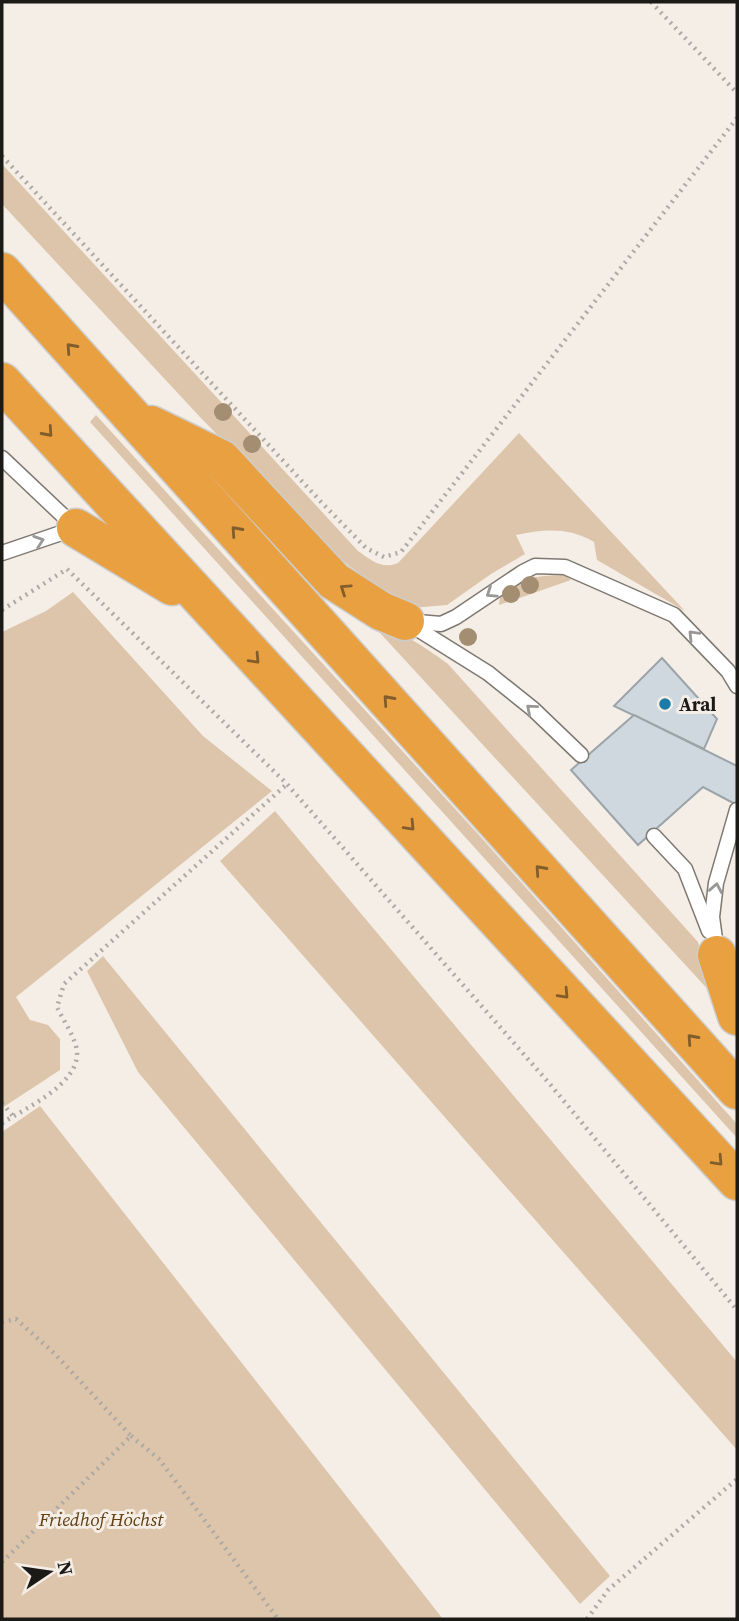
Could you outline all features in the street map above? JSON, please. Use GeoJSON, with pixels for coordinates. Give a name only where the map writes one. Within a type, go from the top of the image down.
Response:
{"type":"FeatureCollection","features":[{"type":"Feature","properties":{"kind":"highway"},"geometry":{"type":"LineString","coordinates":[[2,272],[737,1090]]}},
{"type":"Feature","properties":{"kind":"highway"},"geometry":{"type":"LineString","coordinates":[[2,382],[737,1181]]}},
{"type":"Feature","properties":{"kind":"highway"},"geometry":{"type":"LineString","coordinates":[[133,416],[221,459],[334,581],[371,605],[405,621]]}},
{"type":"Feature","properties":{"kind":"highway"},"geometry":{"type":"LineString","coordinates":[[76,528],[209,609]]}},
{"type":"Feature","properties":{"kind":"highway"},"geometry":{"type":"LineString","coordinates":[[717,955],[737,1016]]}},
{"type":"Feature","properties":{"kind":"lane"},"geometry":{"type":"LineString","coordinates":[[2,458],[76,528],[2,553]]}},
{"type":"Feature","properties":{"kind":"lane"},"geometry":{"type":"LineString","coordinates":[[405,621],[441,624],[535,566],[565,567],[674,615],[728,671],[737,686]]}},
{"type":"Feature","properties":{"kind":"lane"},"geometry":{"type":"LineString","coordinates":[[405,621],[488,673],[533,709],[581,755]]}},
{"type":"Feature","properties":{"kind":"lane"},"geometry":{"type":"LineString","coordinates":[[717,955],[712,917],[716,883],[737,810]]}},
{"type":"Feature","properties":{"kind":"lane"},"geometry":{"type":"LineString","coordinates":[[654,836],[685,869],[717,955]]}},
{"type":"Feature","properties":{"kind":"path"},"geometry":{"type":"LineString","coordinates":[[651,2],[737,93]]}},
{"type":"Feature","properties":{"kind":"path"},"geometry":{"type":"LineString","coordinates":[[2,156],[323,504],[366,548],[384,557],[401,552],[737,118]]}},
{"type":"Feature","properties":{"kind":"path"},"geometry":{"type":"LineString","coordinates":[[2,610],[67,569],[287,784],[548,1083],[737,1310]]}},
{"type":"Feature","properties":{"kind":"path"},"geometry":{"type":"LineString","coordinates":[[2,1123],[67,1080],[75,1067],[77,1050],[57,1007],[64,984],[287,784]]}},
{"type":"Feature","properties":{"kind":"path"},"geometry":{"type":"LineString","coordinates":[[2,1103],[13,1116]]}},
{"type":"Feature","properties":{"kind":"path"},"geometry":{"type":"LineString","coordinates":[[2,1322],[16,1319],[55,1354],[131,1436],[159,1459],[278,1619]]}},
{"type":"Feature","properties":{"kind":"path"},"geometry":{"type":"LineString","coordinates":[[2,1562],[131,1436]]}},
{"type":"Feature","properties":{"kind":"path"},"geometry":{"type":"LineString","coordinates":[[587,1619],[608,1590],[737,1479]]}},
{"type":"Feature","properties":{"kind":"green space"},"geometry":{"type":"Polygon","coordinates":[[[2,164],[367,558],[382,565],[398,563],[519,433],[685,611],[597,560],[594,542],[575,534],[556,531],[516,535],[525,554],[447,605],[411,608],[365,583],[364,577],[332,553],[200,417],[2,204],[2,164]]]}},
{"type":"Feature","properties":{"kind":"green space"},"geometry":{"type":"Polygon","coordinates":[[[96,415],[479,835],[737,1124],[737,1138],[90,422],[96,415]]]}},
{"type":"Feature","properties":{"kind":"green space"},"geometry":{"type":"Polygon","coordinates":[[[565,575],[571,580],[499,605],[500,596],[523,581],[565,575]]]}},
{"type":"Feature","properties":{"kind":"green space"},"geometry":{"type":"Polygon","coordinates":[[[73,592],[203,736],[272,791],[16,997],[30,1020],[48,1025],[60,1039],[60,1070],[2,1108],[2,632],[46,611],[73,592]]]}},
{"type":"Feature","properties":{"kind":"green space"},"geometry":{"type":"Polygon","coordinates":[[[369,621],[400,633],[448,664],[698,942],[713,995],[369,621]]]}},
{"type":"Feature","properties":{"kind":"green space"},"geometry":{"type":"Polygon","coordinates":[[[275,811],[737,1362],[737,1450],[220,861],[275,811]]]}},
{"type":"Feature","properties":{"kind":"green space"},"geometry":{"type":"Polygon","coordinates":[[[103,956],[610,1576],[580,1604],[138,1072],[87,971],[103,956]]]}},
{"type":"Feature","properties":{"kind":"green space","name":"Friedhof Höchst"},"geometry":{"type":"Polygon","coordinates":[[[40,1106],[443,1619],[2,1619],[2,1132],[40,1106]]]}},
{"type":"Feature","properties":{"kind":"building"},"geometry":{"type":"Polygon","coordinates":[[[662,658],[717,719],[704,749],[614,706],[662,658]]]}},
{"type":"Feature","properties":{"kind":"building"},"geometry":{"type":"Polygon","coordinates":[[[634,715],[737,766],[737,805],[703,787],[638,845],[571,770],[634,715]]]}},
{"type":"Feature","properties":{"kind":"place","name":"Aral"},"geometry":{"type":"Point","coordinates":[665,704]}}]}
